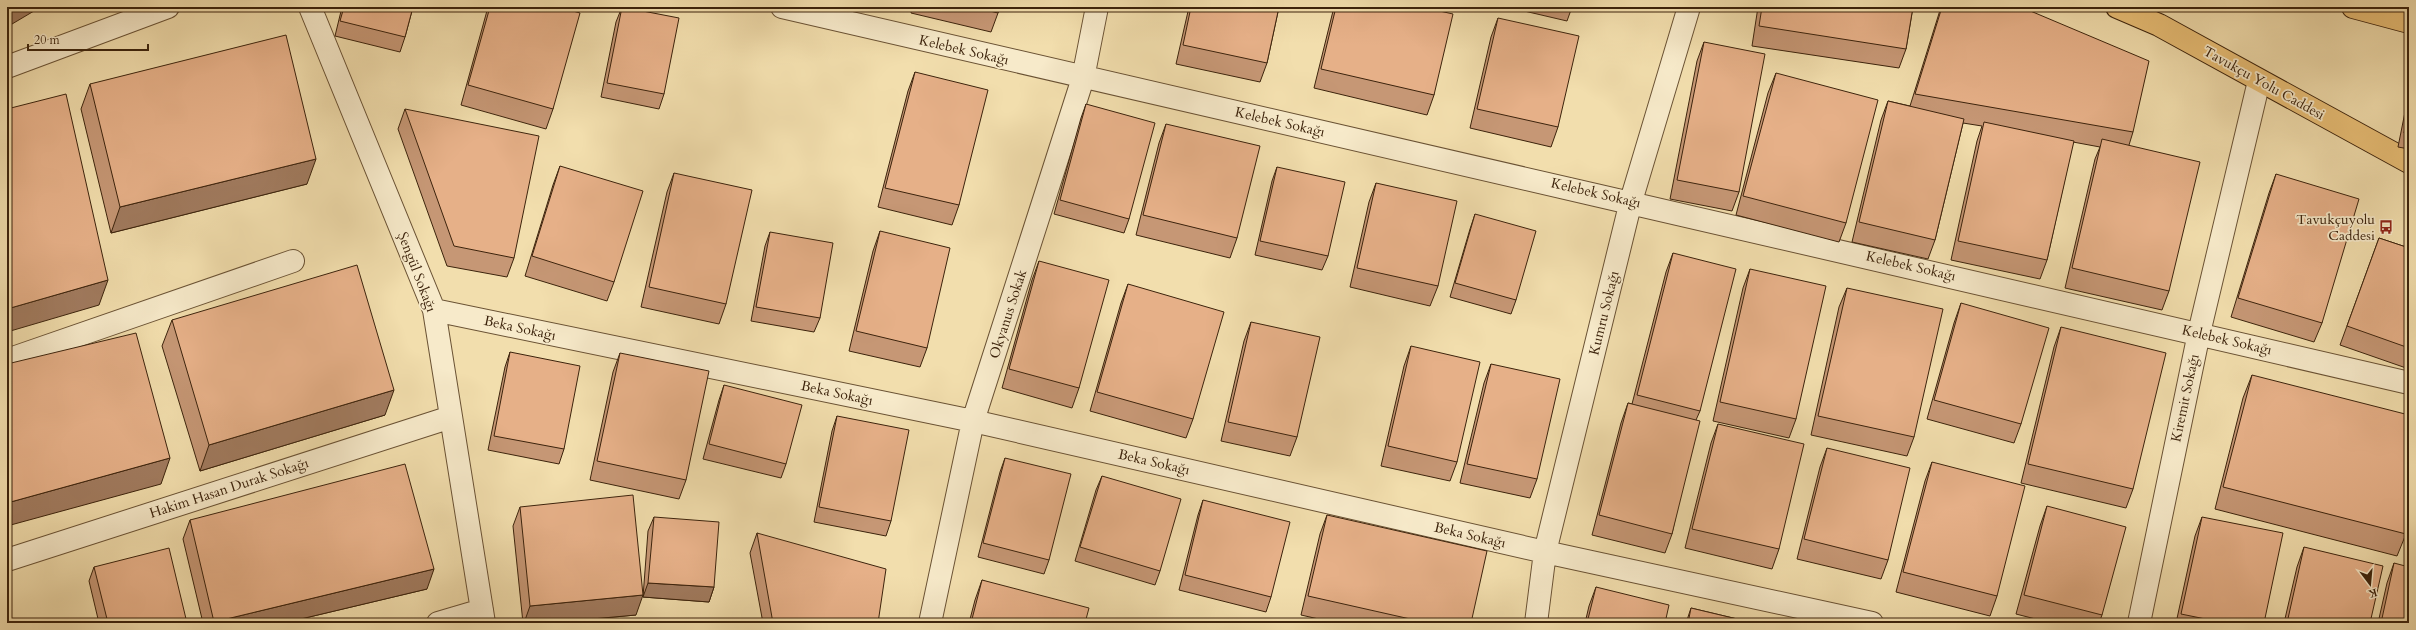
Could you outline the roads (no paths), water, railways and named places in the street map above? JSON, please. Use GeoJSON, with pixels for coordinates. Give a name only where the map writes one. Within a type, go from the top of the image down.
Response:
{"type":"FeatureCollection","features":[{"type":"Feature","properties":{"kind":"main road","name":"Tavukçu Yolu Caddesi"},"geometry":{"type":"LineString","coordinates":[[2117,7],[2159,25],[2409,162]]}},
{"type":"Feature","properties":{"kind":"main road"},"geometry":{"type":"LineString","coordinates":[[2353,7],[2409,22]]}},
{"type":"Feature","properties":{"kind":"street"},"geometry":{"type":"LineString","coordinates":[[7,67],[168,7]]}},
{"type":"Feature","properties":{"kind":"street","name":"Şengül Sokağı"},"geometry":{"type":"LineString","coordinates":[[310,7],[434,310],[483,617]]}},
{"type":"Feature","properties":{"kind":"street","name":"Kelebek Sokağı"},"geometry":{"type":"LineString","coordinates":[[782,7],[1084,78],[1631,201],[2409,383]]}},
{"type":"Feature","properties":{"kind":"street","name":"Okyanus Sokak"},"geometry":{"type":"LineString","coordinates":[[930,623],[973,421],[1084,78],[1097,7]]}},
{"type":"Feature","properties":{"kind":"street","name":"Kumru Sokağı"},"geometry":{"type":"LineString","coordinates":[[1536,623],[1545,552],[1631,201],[1689,7]]}},
{"type":"Feature","properties":{"kind":"street","name":"Kiremit Sokağı"},"geometry":{"type":"LineString","coordinates":[[2139,623],[2199,333],[2259,81]]}},
{"type":"Feature","properties":{"kind":"street"},"geometry":{"type":"LineString","coordinates":[[7,360],[293,261]]}},
{"type":"Feature","properties":{"kind":"street","name":"Beka Sokağı"},"geometry":{"type":"LineString","coordinates":[[434,310],[973,421],[1545,552],[1872,623]]}},
{"type":"Feature","properties":{"kind":"street","name":"Hakim Hasan Durak Sokağı"},"geometry":{"type":"LineString","coordinates":[[7,560],[451,417]]}},
{"type":"Feature","properties":{"kind":"street"},"geometry":{"type":"LineString","coordinates":[[438,623],[483,617]]}},
{"type":"Feature","properties":{"kind":"place","name":"Tavukçuyolu Caddesi"},"geometry":{"type":"Point","coordinates":[2386,227]}}]}
